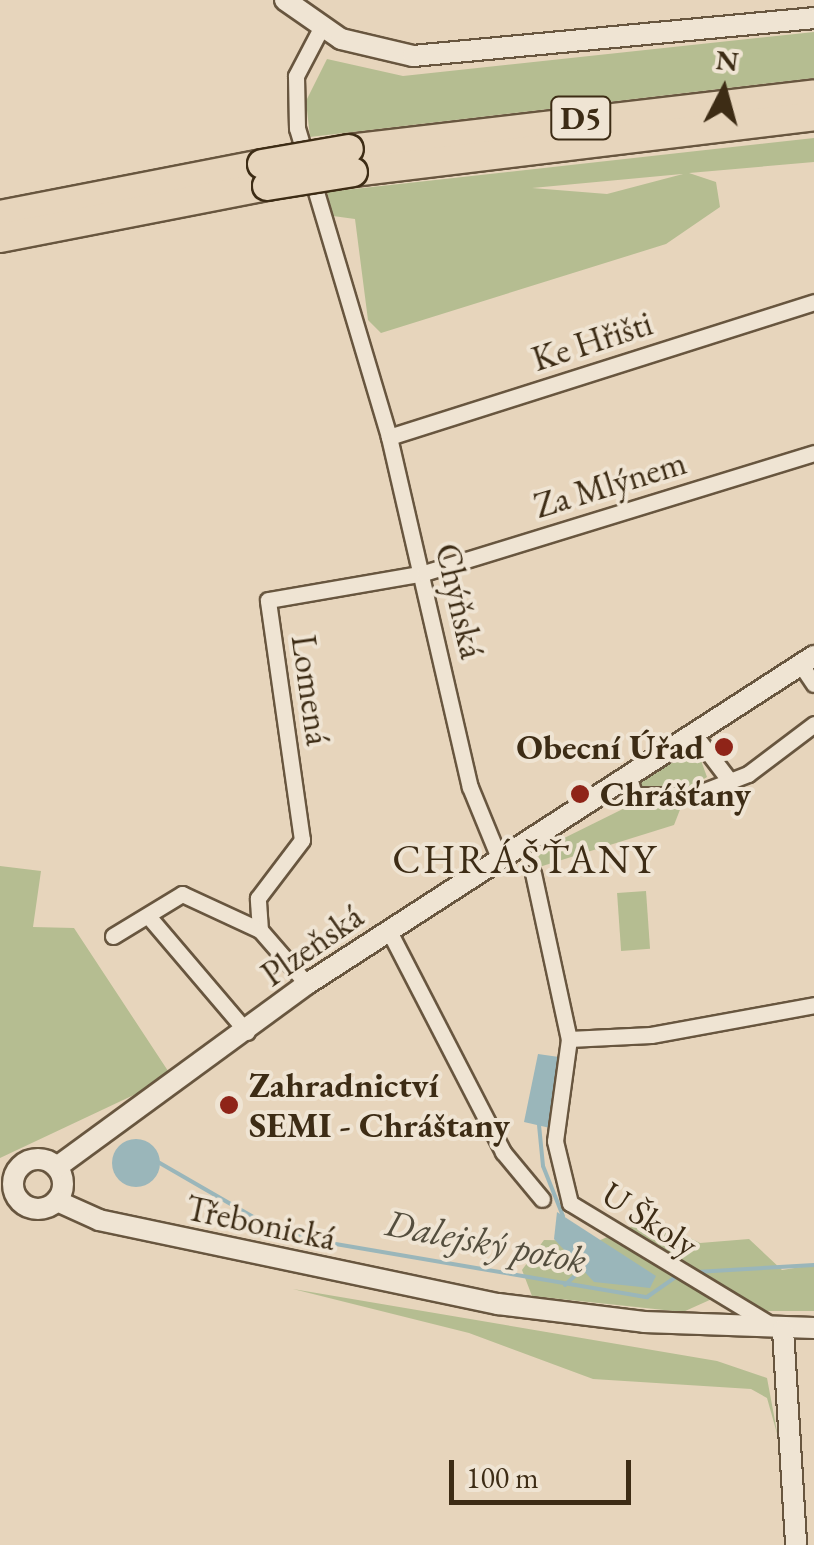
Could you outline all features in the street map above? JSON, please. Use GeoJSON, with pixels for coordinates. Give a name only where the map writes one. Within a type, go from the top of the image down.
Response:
{"type":"FeatureCollection","features":[{"type":"Feature","properties":{"kind":"highway","name":"D5"},"geometry":{"type":"LineString","coordinates":[[0,215],[814,94]]}},
{"type":"Feature","properties":{"kind":"highway","name":"D5"},"geometry":{"type":"LineString","coordinates":[[351,160],[814,116]]}},
{"type":"Feature","properties":{"kind":"highway","name":"D5"},"geometry":{"type":"LineString","coordinates":[[0,238],[265,175]]}},
{"type":"Feature","properties":{"kind":"street"},"geometry":{"type":"LineString","coordinates":[[285,0],[320,30],[386,54],[445,56],[814,18]]}},
{"type":"Feature","properties":{"kind":"street","name":"Chýňská"},"geometry":{"type":"LineString","coordinates":[[320,30],[296,76],[298,128],[424,573],[470,787],[500,860]]}},
{"type":"Feature","properties":{"kind":"street","name":"Ke Hřišti"},"geometry":{"type":"LineString","coordinates":[[388,436],[813,296]]}},
{"type":"Feature","properties":{"kind":"street","name":"Za Mlýnem"},"geometry":{"type":"LineString","coordinates":[[424,573],[814,453]]}},
{"type":"Feature","properties":{"kind":"street","name":"Lomená"},"geometry":{"type":"LineString","coordinates":[[260,930],[258,898],[302,840],[268,600],[424,573]]}},
{"type":"Feature","properties":{"kind":"street"},"geometry":{"type":"LineString","coordinates":[[808,661],[814,684]]}},
{"type":"Feature","properties":{"kind":"street","name":"Plzeňská"},"geometry":{"type":"LineString","coordinates":[[57,1201],[35,1210],[6,1190],[28,1161],[57,1168],[247,1032],[306,984],[808,661]]}},
{"type":"Feature","properties":{"kind":"street"},"geometry":{"type":"LineString","coordinates":[[630,777],[634,795],[694,795],[729,780],[814,724]]}},
{"type":"Feature","properties":{"kind":"street"},"geometry":{"type":"LineString","coordinates":[[694,734],[729,780]]}},
{"type":"Feature","properties":{"kind":"street","name":"U Školy"},"geometry":{"type":"LineString","coordinates":[[533,873],[569,1040],[555,1142],[562,1186],[570,1202],[682,1276],[783,1330]]}},
{"type":"Feature","properties":{"kind":"street"},"geometry":{"type":"LineString","coordinates":[[113,936],[182,894],[260,930],[306,984]]}},
{"type":"Feature","properties":{"kind":"street"},"geometry":{"type":"LineString","coordinates":[[149,916],[247,1032]]}},
{"type":"Feature","properties":{"kind":"street"},"geometry":{"type":"LineString","coordinates":[[389,930],[503,1152],[542,1199]]}},
{"type":"Feature","properties":{"kind":"street"},"geometry":{"type":"LineString","coordinates":[[569,1040],[651,1036],[813,1002]]}},
{"type":"Feature","properties":{"kind":"street"},"geometry":{"type":"LineString","coordinates":[[57,1168],[57,1201]]}},
{"type":"Feature","properties":{"kind":"street","name":"Třebonická"},"geometry":{"type":"LineString","coordinates":[[57,1201],[99,1220],[498,1304],[783,1330],[814,1328]]}},
{"type":"Feature","properties":{"kind":"street"},"geometry":{"type":"LineString","coordinates":[[783,1330],[796,1545]]}},
{"type":"Feature","properties":{"kind":"green space"},"geometry":{"type":"Polygon","coordinates":[[[814,32],[814,78],[310,137],[306,101],[327,59],[403,76],[814,32]]]}},
{"type":"Feature","properties":{"kind":"green space"},"geometry":{"type":"Polygon","coordinates":[[[814,138],[814,162],[689,173],[716,182],[720,207],[666,244],[381,333],[368,320],[355,219],[333,216],[327,192],[814,138]],[[683,174],[532,188],[607,194],[683,174]]]}},
{"type":"Feature","properties":{"kind":"green space"},"geometry":{"type":"Polygon","coordinates":[[[695,744],[707,777],[688,789],[648,793],[638,781],[695,744]]]}},
{"type":"Feature","properties":{"kind":"green space"},"geometry":{"type":"Polygon","coordinates":[[[641,800],[683,802],[674,825],[536,868],[540,850],[641,800]]]}},
{"type":"Feature","properties":{"kind":"green space"},"geometry":{"type":"Polygon","coordinates":[[[0,866],[41,871],[33,927],[74,928],[172,1077],[0,1158],[0,866]]]}},
{"type":"Feature","properties":{"kind":"green space"},"geometry":{"type":"Polygon","coordinates":[[[646,891],[650,949],[621,951],[617,893],[646,891]]]}},
{"type":"Feature","properties":{"kind":"green space"},"geometry":{"type":"Polygon","coordinates":[[[651,1218],[700,1243],[749,1239],[782,1270],[814,1265],[814,1311],[764,1311],[723,1294],[683,1312],[532,1296],[522,1270],[544,1240],[598,1241],[651,1218]]]}},
{"type":"Feature","properties":{"kind":"green space"},"geometry":{"type":"Polygon","coordinates":[[[293,1289],[717,1361],[767,1378],[778,1437],[767,1398],[751,1389],[593,1379],[469,1333],[293,1289]]]}},
{"type":"Feature","properties":{"kind":"water"},"geometry":{"type":"Polygon","coordinates":[[[538,1054],[559,1057],[550,1128],[524,1122],[538,1054]]]}},
{"type":"Feature","properties":{"kind":"water"},"geometry":{"type":"Polygon","coordinates":[[[136,1139],[153,1146],[160,1163],[153,1180],[136,1187],[119,1180],[112,1163],[119,1146],[136,1139]]]}},
{"type":"Feature","properties":{"kind":"water"},"geometry":{"type":"Polygon","coordinates":[[[557,1212],[656,1276],[650,1288],[594,1282],[554,1239],[557,1212]]]}},
{"type":"Feature","properties":{"kind":"waterway"},"geometry":{"type":"LineString","coordinates":[[539,1125],[543,1166],[563,1216]]}},
{"type":"Feature","properties":{"kind":"waterway","name":"Dalejský potok"},"geometry":{"type":"LineString","coordinates":[[158,1162],[274,1229],[318,1241],[647,1297],[677,1276]]}},
{"type":"Feature","properties":{"kind":"waterway","name":"Dalejský potok"},"geometry":{"type":"LineString","coordinates":[[696,1272],[814,1265]]}},
{"type":"Feature","properties":{"kind":"waterway"},"geometry":{"type":"LineString","coordinates":[[565,1285],[583,1268]]}},
{"type":"Feature","properties":{"kind":"place","name":"Obecní Úřad"},"geometry":{"type":"Point","coordinates":[724,747]}},
{"type":"Feature","properties":{"kind":"place","name":"Chrášťany"},"geometry":{"type":"Point","coordinates":[580,794]}},
{"type":"Feature","properties":{"kind":"place","name":"Zahradnictví SEMI - Chráštany"},"geometry":{"type":"Point","coordinates":[229,1105]}},
{"type":"Feature","properties":{"kind":"district","name":"CHRÁŠŤANY"},"geometry":{"type":"Point","coordinates":[525,859]}}]}
